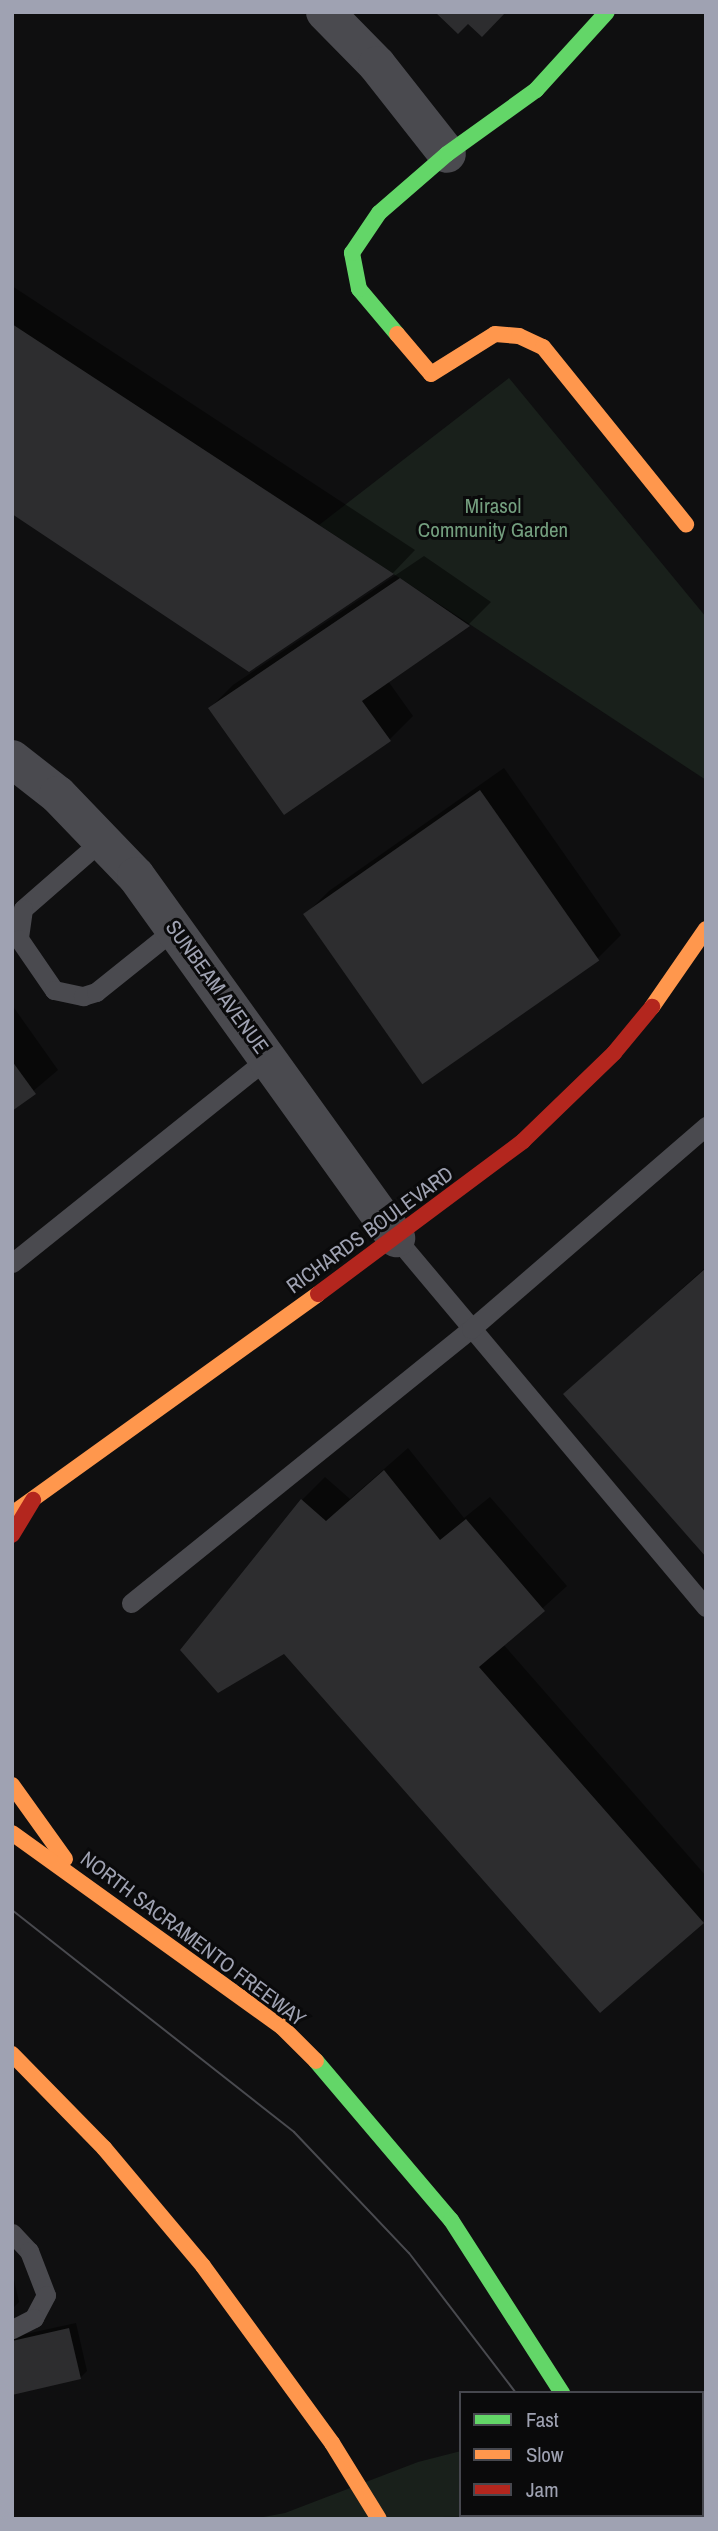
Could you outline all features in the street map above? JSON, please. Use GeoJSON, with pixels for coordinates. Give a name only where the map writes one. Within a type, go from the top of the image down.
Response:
{"type":"FeatureCollection","features":[{"type":"Feature","properties":{"kind":"main road"},"geometry":{"type":"LineString","coordinates":[[607,12],[536,90],[447,154],[379,213],[352,253],[359,289],[431,374],[495,334],[519,336],[543,347],[686,524]]}},
{"type":"Feature","properties":{"kind":"main road","name":"RICHARDS BOULEVARD"},"geometry":{"type":"LineString","coordinates":[[12,1514],[481,1175],[565,1103],[662,996],[706,929]]}},
{"type":"Feature","properties":{"kind":"main road"},"geometry":{"type":"LineString","coordinates":[[12,1506],[33,1500]]}},
{"type":"Feature","properties":{"kind":"main road"},"geometry":{"type":"LineString","coordinates":[[12,1535],[33,1500]]}},
{"type":"Feature","properties":{"kind":"main road"},"geometry":{"type":"LineString","coordinates":[[12,1785],[83,1883]]}},
{"type":"Feature","properties":{"kind":"main road","name":"NORTH SACRAMENTO FREEWAY"},"geometry":{"type":"LineString","coordinates":[[12,1833],[282,2027],[330,2076],[450,2220],[561,2391]]}},
{"type":"Feature","properties":{"kind":"main road"},"geometry":{"type":"LineString","coordinates":[[12,2054],[158,2209],[246,2321],[332,2443],[379,2519]]}},
{"type":"Feature","properties":{"kind":"street"},"geometry":{"type":"LineString","coordinates":[[325,12],[377,65],[447,154]]}},
{"type":"Feature","properties":{"kind":"street","name":"SUNBEAM AVENUE"},"geometry":{"type":"LineString","coordinates":[[12,759],[58,795],[102,840],[176,928],[396,1238]]}},
{"type":"Feature","properties":{"kind":"lane"},"geometry":{"type":"LineString","coordinates":[[102,840],[33,897],[23,909],[19,939],[54,990],[68,995],[96,992],[176,928]]}},
{"type":"Feature","properties":{"kind":"lane"},"geometry":{"type":"LineString","coordinates":[[12,905],[33,897]]}},
{"type":"Feature","properties":{"kind":"lane"},"geometry":{"type":"LineString","coordinates":[[12,1263],[268,1058]]}},
{"type":"Feature","properties":{"kind":"lane"},"geometry":{"type":"LineString","coordinates":[[131,1603],[471,1329],[706,1126]]}},
{"type":"Feature","properties":{"kind":"lane"},"geometry":{"type":"LineString","coordinates":[[396,1238],[706,1607]]}},
{"type":"Feature","properties":{"kind":"lane"},"geometry":{"type":"LineString","coordinates":[[12,2233],[29,2251],[46,2295],[34,2318],[12,2329]]}},
{"type":"Feature","properties":{"kind":"green space","name":"Mirasol Community Garden"},"geometry":{"type":"Polygon","coordinates":[[[509,378],[706,617],[706,780],[319,525],[509,378]]]}},
{"type":"Feature","properties":{"kind":"green space"},"geometry":{"type":"Polygon","coordinates":[[[706,2406],[706,2495],[704,2495],[706,2406]]]}},
{"type":"Feature","properties":{"kind":"green space"},"geometry":{"type":"Polygon","coordinates":[[[459,2452],[459,2517],[252,2519],[285,2513],[418,2462],[459,2452]]]}},
{"type":"Feature","properties":{"kind":"building"},"geometry":{"type":"Polygon","coordinates":[[[435,12],[506,12],[482,37],[468,24],[458,34],[435,12]]]}},
{"type":"Feature","properties":{"kind":"building"},"geometry":{"type":"Polygon","coordinates":[[[12,324],[394,574],[249,672],[12,514],[12,324]]]}},
{"type":"Feature","properties":{"kind":"building"},"geometry":{"type":"Polygon","coordinates":[[[400,578],[470,626],[362,701],[391,741],[284,815],[208,708],[400,578]]]}},
{"type":"Feature","properties":{"kind":"building"},"geometry":{"type":"Polygon","coordinates":[[[480,790],[599,960],[422,1084],[303,914],[480,790]]]}},
{"type":"Feature","properties":{"kind":"building"},"geometry":{"type":"Polygon","coordinates":[[[12,1061],[36,1094],[12,1111],[12,1061]]]}},
{"type":"Feature","properties":{"kind":"building"},"geometry":{"type":"Polygon","coordinates":[[[706,1268],[706,1557],[563,1394],[706,1268]]]}},
{"type":"Feature","properties":{"kind":"building"},"geometry":{"type":"Polygon","coordinates":[[[384,1470],[440,1540],[466,1519],[545,1611],[479,1667],[704,1923],[600,2013],[284,1654],[218,1693],[180,1650],[301,1499],[326,1521],[384,1470]]]}},
{"type":"Feature","properties":{"kind":"building"},"geometry":{"type":"Polygon","coordinates":[[[69,2328],[81,2379],[12,2395],[12,2341],[69,2328]]]}},
{"type":"Feature","properties":{"kind":"tram line"},"geometry":{"type":"LineString","coordinates":[[12,1910],[294,2132],[409,2253],[514,2391]]}},
{"type":"Feature","properties":{"kind":"traffic: fast"},"geometry":{"type":"LineString","coordinates":[[397,334],[359,289],[352,253],[379,213],[447,154],[536,90],[607,12]]}},
{"type":"Feature","properties":{"kind":"traffic: fast"},"geometry":{"type":"LineString","coordinates":[[316,2061],[451,2220],[561,2391]]}},
{"type":"Feature","properties":{"kind":"traffic: slow"},"geometry":{"type":"LineString","coordinates":[[397,334],[431,374],[495,334],[519,336],[543,347],[686,524]]}},
{"type":"Feature","properties":{"kind":"traffic: slow"},"geometry":{"type":"LineString","coordinates":[[652,1007],[706,929]]}},
{"type":"Feature","properties":{"kind":"traffic: slow"},"geometry":{"type":"LineString","coordinates":[[12,1514],[318,1294]]}},
{"type":"Feature","properties":{"kind":"traffic: slow"},"geometry":{"type":"LineString","coordinates":[[12,1785],[65,1859]]}},
{"type":"Feature","properties":{"kind":"traffic: slow"},"geometry":{"type":"LineString","coordinates":[[12,1833],[282,2027],[316,2061]]}},
{"type":"Feature","properties":{"kind":"traffic: slow"},"geometry":{"type":"LineString","coordinates":[[12,2054],[104,2148],[203,2266],[332,2443],[379,2519]]}},
{"type":"Feature","properties":{"kind":"traffic: jam"},"geometry":{"type":"LineString","coordinates":[[318,1294],[523,1141],[614,1053],[652,1007]]}},
{"type":"Feature","properties":{"kind":"traffic: jam"},"geometry":{"type":"LineString","coordinates":[[12,1535],[33,1500]]}}]}
